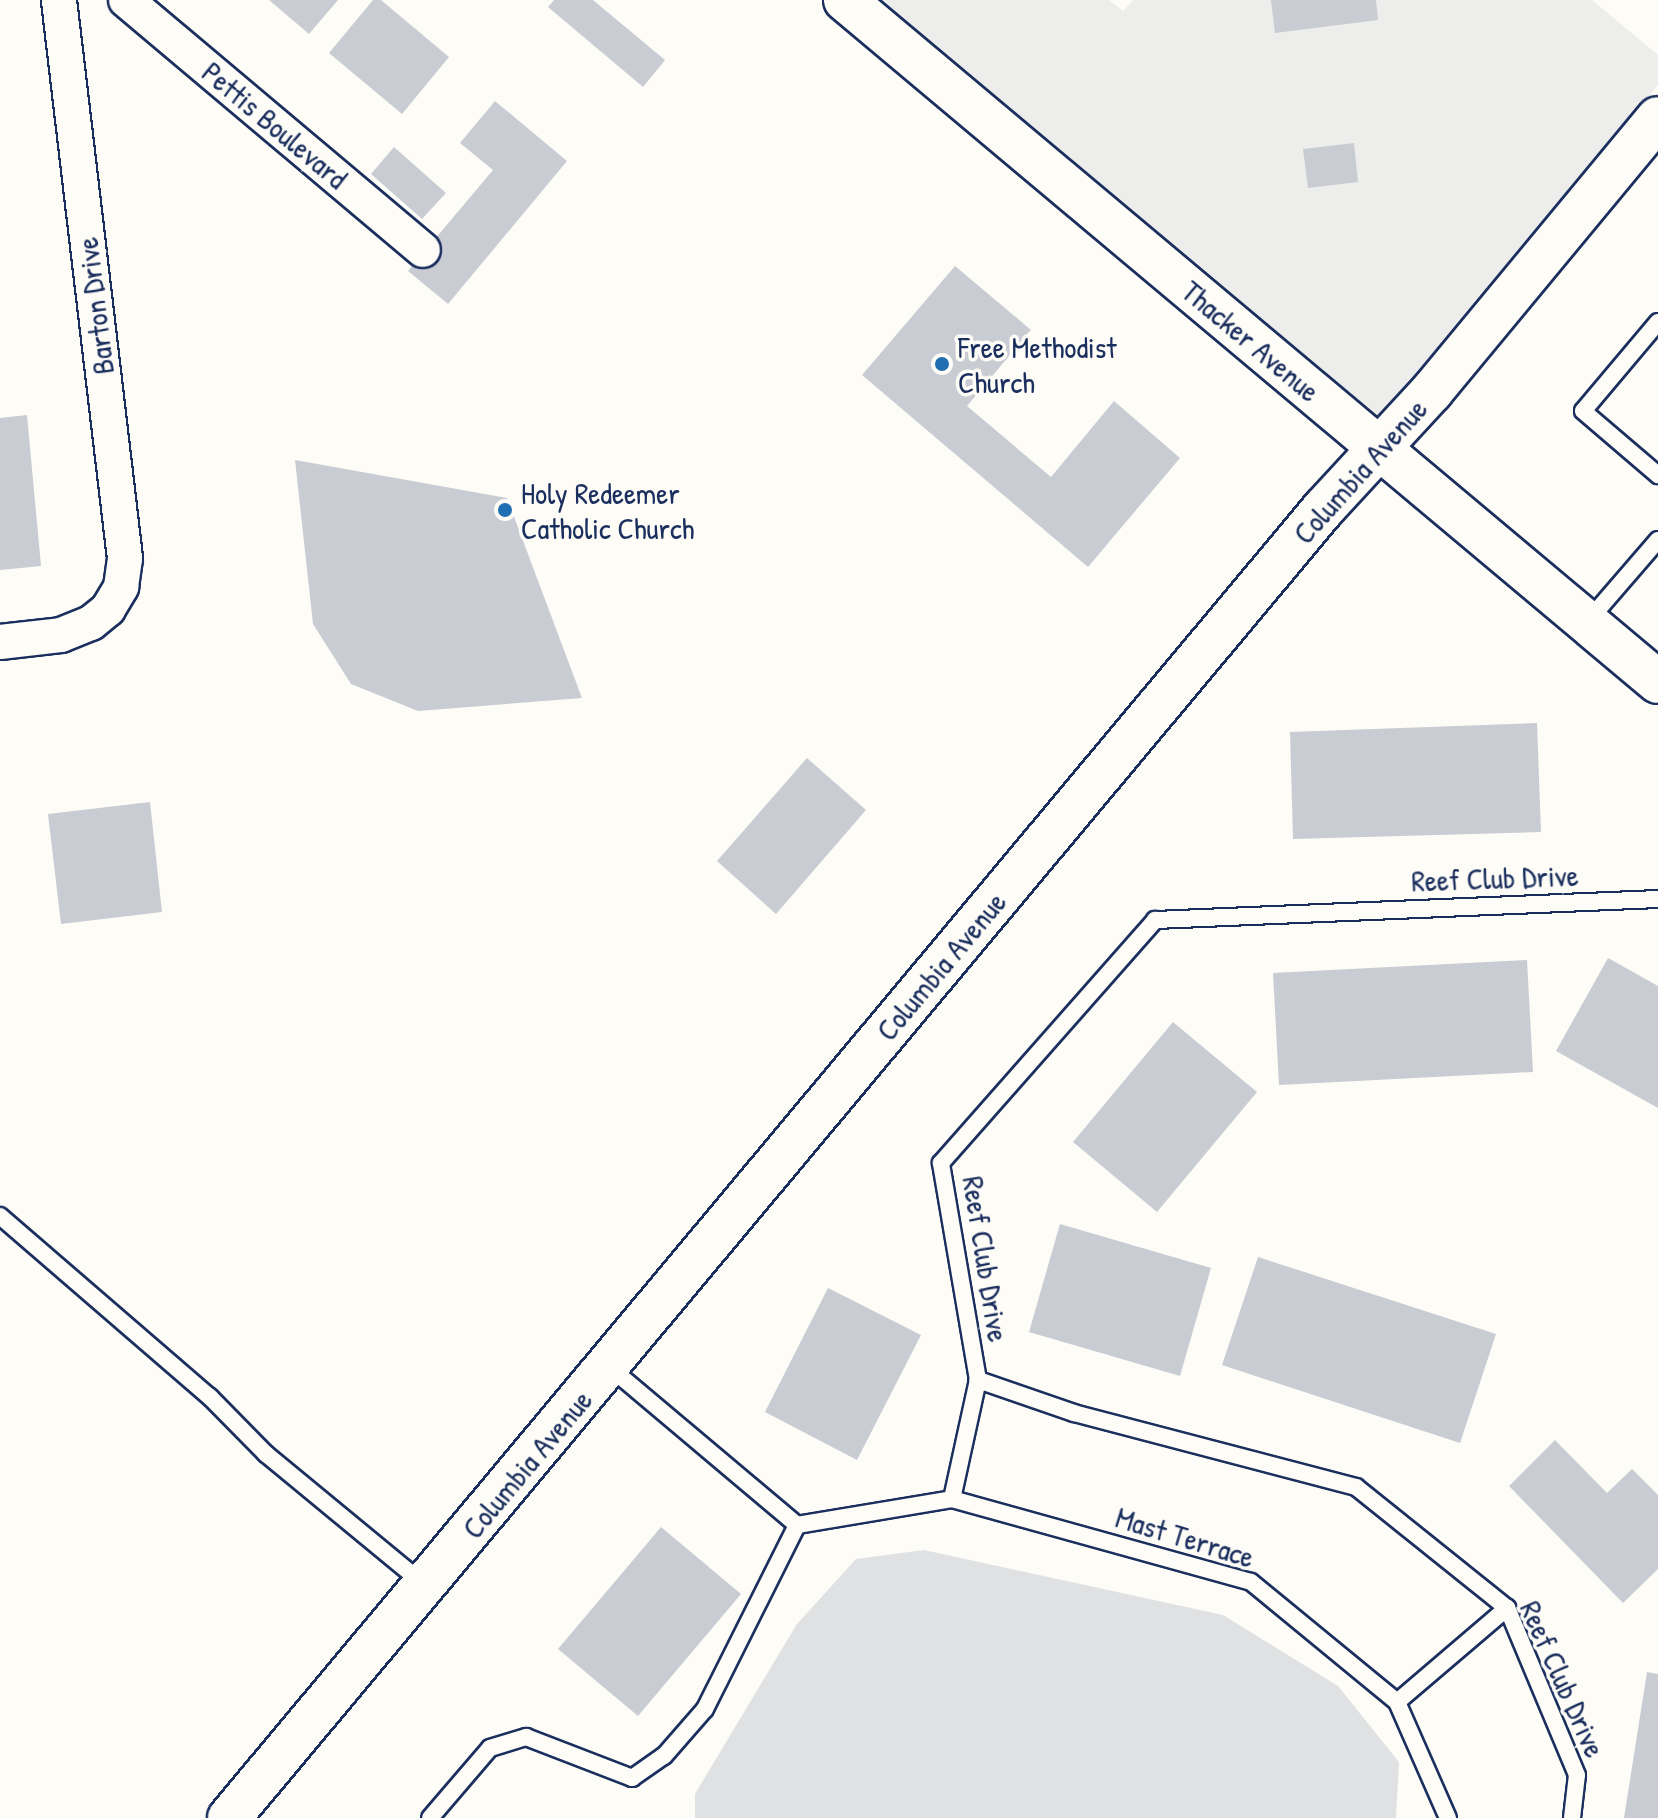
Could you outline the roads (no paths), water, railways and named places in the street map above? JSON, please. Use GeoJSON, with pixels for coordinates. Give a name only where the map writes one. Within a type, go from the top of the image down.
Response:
{"type":"FeatureCollection","features":[{"type":"Feature","properties":{"kind":"street","name":"Barton Drive"},"geometry":{"type":"LineString","coordinates":[[0,642],[61,635],[91,623],[108,609],[121,587],[125,558],[59,0]]}},
{"type":"Feature","properties":{"kind":"street","name":"Pettis Boulevard"},"geometry":{"type":"LineString","coordinates":[[126,0],[423,250]]}},
{"type":"Feature","properties":{"kind":"street","name":"Thacker Avenue"},"geometry":{"type":"LineString","coordinates":[[845,0],[1658,682]]}},
{"type":"Feature","properties":{"kind":"street","name":"Columbia Avenue"},"geometry":{"type":"LineString","coordinates":[[229,1818],[1324,508],[1432,391],[1658,118]]}},
{"type":"Feature","properties":{"kind":"lane"},"geometry":{"type":"LineString","coordinates":[[1658,322],[1583,411],[1658,475]]}},
{"type":"Feature","properties":{"kind":"lane"},"geometry":{"type":"LineString","coordinates":[[1587,623],[1658,540]]}},
{"type":"Feature","properties":{"kind":"lane","name":"Reef Club Drive"},"geometry":{"type":"LineString","coordinates":[[1572,1818],[1577,1775],[1507,1608],[1356,1487],[1074,1413],[978,1380],[941,1163],[1155,920],[1658,899]]}},
{"type":"Feature","properties":{"kind":"lane"},"geometry":{"type":"LineString","coordinates":[[0,1216],[210,1397],[266,1454],[426,1586]]}},
{"type":"Feature","properties":{"kind":"lane"},"geometry":{"type":"LineString","coordinates":[[430,1818],[490,1748],[526,1737],[632,1778],[664,1756],[705,1709],[797,1525],[608,1366]]}},
{"type":"Feature","properties":{"kind":"lane"},"geometry":{"type":"LineString","coordinates":[[952,1499],[978,1380]]}},
{"type":"Feature","properties":{"kind":"lane","name":"Mast Terrace"},"geometry":{"type":"LineString","coordinates":[[797,1525],[952,1499],[1251,1582],[1397,1702],[1448,1818]]}},
{"type":"Feature","properties":{"kind":"lane"},"geometry":{"type":"LineString","coordinates":[[1397,1702],[1507,1608]]}},
{"type":"Feature","properties":{"kind":"place","name":"Free Methodist Church"},"geometry":{"type":"Point","coordinates":[942,364]}},
{"type":"Feature","properties":{"kind":"place","name":"Holy Redeemer Catholic Church"},"geometry":{"type":"Point","coordinates":[505,510]}}]}
